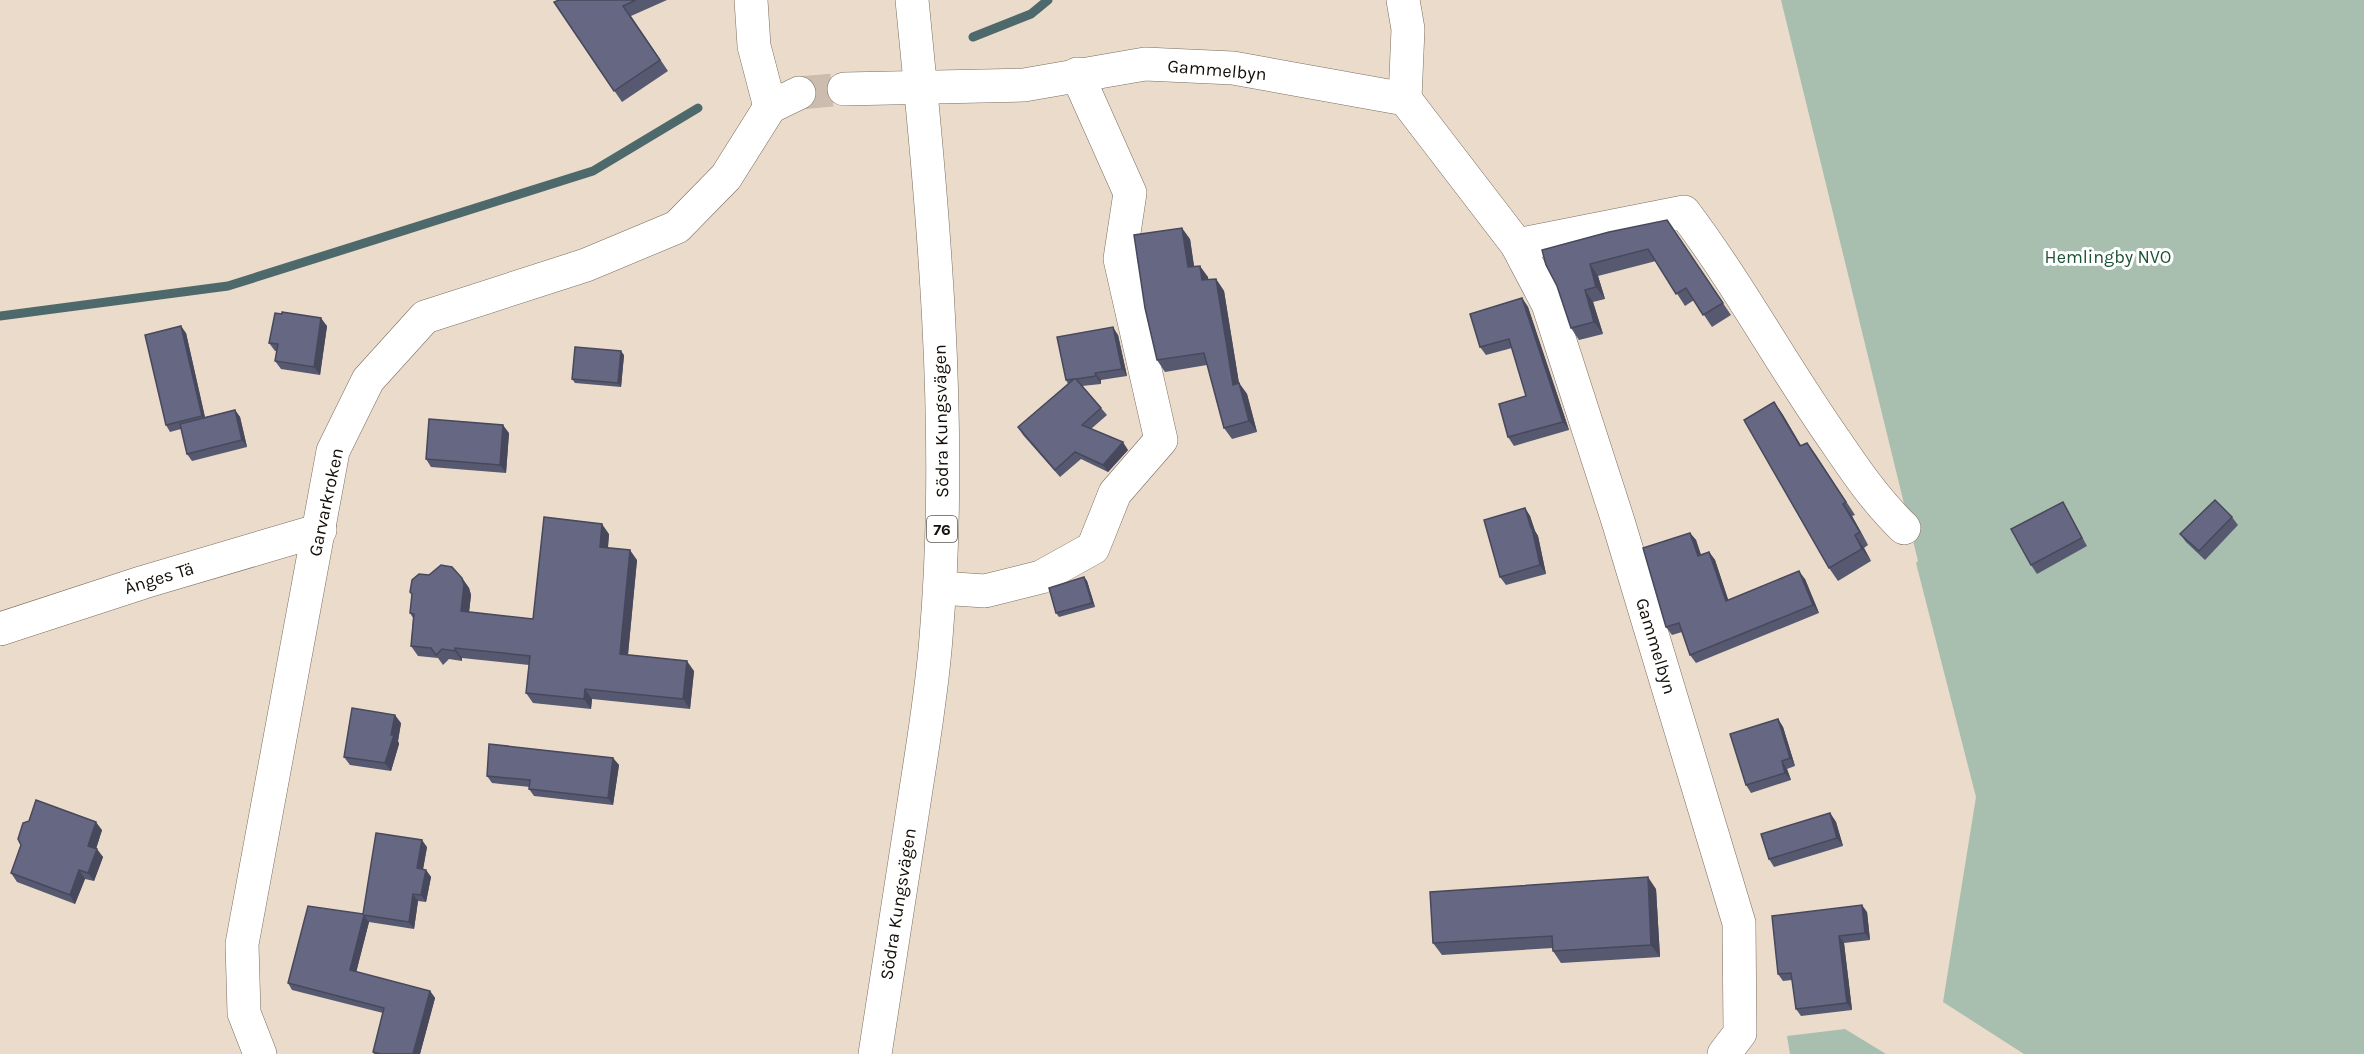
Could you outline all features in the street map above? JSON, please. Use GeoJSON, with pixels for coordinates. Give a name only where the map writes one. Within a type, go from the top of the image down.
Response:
{"type":"FeatureCollection","features":[{"type":"Feature","properties":{"kind":"street"},"geometry":{"type":"LineString","coordinates":[[751,0],[754,46],[770,107],[799,93]]}},
{"type":"Feature","properties":{"kind":"street","name":"Södra Kungsvägen"},"geometry":{"type":"LineString","coordinates":[[874,1054],[919,768],[936,640],[940,588],[944,474],[941,368],[928,161],[912,0]]}},
{"type":"Feature","properties":{"kind":"street"},"geometry":{"type":"LineString","coordinates":[[1403,0],[1408,29],[1405,99]]}},
{"type":"Feature","properties":{"kind":"street","name":"Gammelbyn"},"geometry":{"type":"LineString","coordinates":[[844,89],[1024,85],[1145,63],[1233,68],[1405,99],[1518,244],[1551,316],[1618,521],[1738,923],[1740,1033],[1724,1054]]}},
{"type":"Feature","properties":{"kind":"street"},"geometry":{"type":"LineString","coordinates":[[940,588],[984,591],[1041,577],[1093,548],[1115,493],[1161,440],[1120,259],[1130,193],[1077,75]]}},
{"type":"Feature","properties":{"kind":"street","name":"Garvarkroken"},"geometry":{"type":"LineString","coordinates":[[260,1054],[244,1013],[242,944],[333,451],[368,380],[425,317],[586,265],[677,227],[726,177],[770,107]]}},
{"type":"Feature","properties":{"kind":"street"},"geometry":{"type":"LineString","coordinates":[[1518,244],[1684,212],[1719,258],[1819,417],[1880,505],[1904,528]]}},
{"type":"Feature","properties":{"kind":"street","name":"Änges Tä"},"geometry":{"type":"LineString","coordinates":[[0,629],[144,582],[320,530]]}},
{"type":"Feature","properties":{"kind":"green space","name":"Hemlingby NVO"},"geometry":{"type":"Polygon","coordinates":[[[1781,0],[2364,0],[2364,1054],[2024,1054],[1943,1002],[1976,797],[1916,563],[1918,561],[1781,0]]]}},
{"type":"Feature","properties":{"kind":"green space"},"geometry":{"type":"Polygon","coordinates":[[[1845,1029],[1886,1054],[1790,1054],[1787,1036],[1845,1029]]]}},
{"type":"Feature","properties":{"kind":"building"},"geometry":{"type":"Polygon","coordinates":[[[559,0],[636,0],[623,6],[660,60],[614,91],[554,2],[559,0]]]}},
{"type":"Feature","properties":{"kind":"building"},"geometry":{"type":"Polygon","coordinates":[[[1667,220],[1723,303],[1703,315],[1686,288],[1676,294],[1648,249],[1590,264],[1596,287],[1585,290],[1594,322],[1571,328],[1542,250],[1609,232],[1667,220]]]}},
{"type":"Feature","properties":{"kind":"building"},"geometry":{"type":"Polygon","coordinates":[[[1182,228],[1188,267],[1200,266],[1202,280],[1216,279],[1233,385],[1239,383],[1249,421],[1224,428],[1204,353],[1157,360],[1145,308],[1134,235],[1182,228]]]}},
{"type":"Feature","properties":{"kind":"building"},"geometry":{"type":"Polygon","coordinates":[[[1522,298],[1563,422],[1508,437],[1499,404],[1526,396],[1509,339],[1480,347],[1470,314],[1522,298]]]}},
{"type":"Feature","properties":{"kind":"building"},"geometry":{"type":"Polygon","coordinates":[[[282,312],[321,318],[314,367],[275,361],[278,344],[269,343],[275,313],[282,314],[282,312]]]}},
{"type":"Feature","properties":{"kind":"building"},"geometry":{"type":"Polygon","coordinates":[[[181,326],[202,416],[166,425],[145,335],[181,326]]]}},
{"type":"Feature","properties":{"kind":"building"},"geometry":{"type":"Polygon","coordinates":[[[1113,327],[1122,369],[1095,373],[1096,376],[1076,379],[1101,408],[1082,425],[1123,442],[1103,465],[1075,452],[1055,470],[1018,427],[1074,379],[1066,380],[1057,337],[1113,327]]]}},
{"type":"Feature","properties":{"kind":"building"},"geometry":{"type":"Polygon","coordinates":[[[575,347],[621,351],[618,383],[572,379],[575,347]]]}},
{"type":"Feature","properties":{"kind":"building"},"geometry":{"type":"Polygon","coordinates":[[[1774,402],[1800,446],[1807,443],[1846,502],[1843,504],[1860,532],[1855,535],[1862,549],[1829,568],[1744,420],[1774,402]]]}},
{"type":"Feature","properties":{"kind":"building"},"geometry":{"type":"Polygon","coordinates":[[[235,410],[242,440],[187,454],[180,424],[235,410]]]}},
{"type":"Feature","properties":{"kind":"building"},"geometry":{"type":"Polygon","coordinates":[[[429,419],[503,425],[500,465],[426,459],[429,419]]]}},
{"type":"Feature","properties":{"kind":"building"},"geometry":{"type":"Polygon","coordinates":[[[2215,500],[2232,517],[2199,551],[2180,534],[2215,500]]]}},
{"type":"Feature","properties":{"kind":"building"},"geometry":{"type":"Polygon","coordinates":[[[2063,502],[2082,538],[2031,565],[2011,529],[2063,502]]]}},
{"type":"Feature","properties":{"kind":"building"},"geometry":{"type":"Polygon","coordinates":[[[1525,508],[1540,565],[1500,577],[1484,520],[1525,508]]]}},
{"type":"Feature","properties":{"kind":"building"},"geometry":{"type":"Polygon","coordinates":[[[544,517],[602,524],[600,547],[630,550],[620,654],[687,661],[683,699],[585,689],[584,699],[526,693],[530,656],[455,648],[455,651],[442,649],[436,655],[431,648],[411,646],[414,614],[410,613],[412,580],[419,574],[429,575],[441,565],[452,567],[462,578],[464,585],[461,611],[533,619],[544,517]]]}},
{"type":"Feature","properties":{"kind":"building"},"geometry":{"type":"Polygon","coordinates":[[[1690,533],[1698,556],[1709,552],[1726,601],[1799,571],[1813,605],[1690,655],[1679,623],[1666,627],[1643,548],[1690,533]]]}},
{"type":"Feature","properties":{"kind":"building"},"geometry":{"type":"Polygon","coordinates":[[[1084,577],[1092,603],[1056,613],[1049,588],[1084,577]]]}},
{"type":"Feature","properties":{"kind":"building"},"geometry":{"type":"Polygon","coordinates":[[[352,708],[395,715],[391,735],[394,735],[385,763],[344,757],[352,708]]]}},
{"type":"Feature","properties":{"kind":"building"},"geometry":{"type":"Polygon","coordinates":[[[1778,719],[1790,758],[1782,761],[1785,773],[1746,785],[1730,734],[1778,719]]]}},
{"type":"Feature","properties":{"kind":"building"},"geometry":{"type":"Polygon","coordinates":[[[489,744],[613,758],[608,798],[529,789],[530,780],[487,776],[489,744]]]}},
{"type":"Feature","properties":{"kind":"building"},"geometry":{"type":"Polygon","coordinates":[[[36,800],[96,822],[88,846],[97,849],[88,873],[79,870],[70,895],[11,873],[21,845],[18,839],[23,823],[29,821],[36,800]]]}},
{"type":"Feature","properties":{"kind":"building"},"geometry":{"type":"Polygon","coordinates":[[[1830,813],[1837,838],[1769,859],[1761,834],[1830,813]]]}},
{"type":"Feature","properties":{"kind":"building"},"geometry":{"type":"Polygon","coordinates":[[[376,833],[422,840],[417,868],[426,870],[421,895],[413,894],[409,922],[364,915],[350,970],[430,991],[413,1054],[373,1052],[384,1008],[288,983],[308,906],[363,914],[376,833]]]}},
{"type":"Feature","properties":{"kind":"building"},"geometry":{"type":"Polygon","coordinates":[[[1648,877],[1651,945],[1553,951],[1552,936],[1433,943],[1430,892],[1648,877]]]}},
{"type":"Feature","properties":{"kind":"building"},"geometry":{"type":"Polygon","coordinates":[[[1862,905],[1865,933],[1839,936],[1847,1003],[1796,1009],[1791,973],[1778,974],[1772,916],[1862,905]]]}},
{"type":"Feature","properties":{"kind":"waterway"},"geometry":{"type":"LineString","coordinates":[[973,37],[1031,14],[1048,0]]}},
{"type":"Feature","properties":{"kind":"waterway"},"geometry":{"type":"LineString","coordinates":[[0,316],[228,286],[593,171],[698,108]]}},
{"type":"Feature","properties":{"kind":"tunnel"},"geometry":{"type":"LineString","coordinates":[[799,93],[844,89]]}}]}
